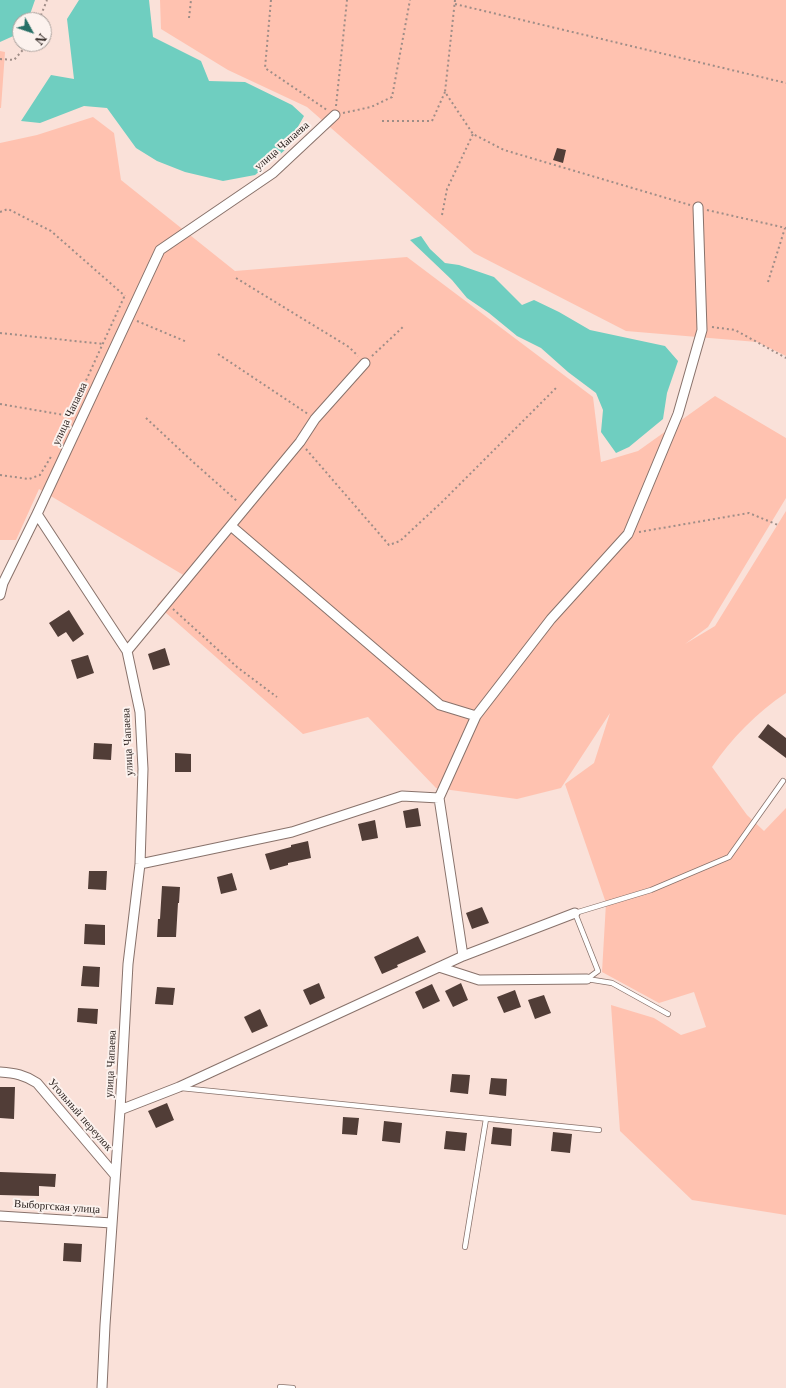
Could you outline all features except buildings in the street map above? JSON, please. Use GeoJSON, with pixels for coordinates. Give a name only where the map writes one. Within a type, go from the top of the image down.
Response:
{"type":"FeatureCollection","features":[{"type":"Feature","properties":{"kind":"street","name":"улица Чапаева"},"geometry":{"type":"LineString","coordinates":[[102,1388],[128,964],[140,864],[142,769],[140,712],[127,651],[37,514],[160,250],[273,172],[335,115]]}},
{"type":"Feature","properties":{"kind":"street"},"geometry":{"type":"LineString","coordinates":[[463,956],[439,798],[476,716],[551,619],[628,534],[678,414],[702,330],[698,208]]}},
{"type":"Feature","properties":{"kind":"street"},"geometry":{"type":"LineString","coordinates":[[127,651],[246,509],[300,442],[315,419],[365,363]]}},
{"type":"Feature","properties":{"kind":"street"},"geometry":{"type":"LineString","coordinates":[[0,595],[3,582],[37,514]]}},
{"type":"Feature","properties":{"kind":"street"},"geometry":{"type":"LineString","coordinates":[[231,526],[440,705],[476,716]]}},
{"type":"Feature","properties":{"kind":"street"},"geometry":{"type":"LineString","coordinates":[[140,864],[292,832],[402,796],[439,798]]}},
{"type":"Feature","properties":{"kind":"street"},"geometry":{"type":"LineString","coordinates":[[120,1110],[179,1087],[463,956],[575,913]]}},
{"type":"Feature","properties":{"kind":"street"},"geometry":{"type":"LineString","coordinates":[[439,967],[480,980],[587,979]]}},
{"type":"Feature","properties":{"kind":"street","name":"Угольный переулок"},"geometry":{"type":"LineString","coordinates":[[0,1072],[23,1075],[37,1083],[116,1175]]}},
{"type":"Feature","properties":{"kind":"street","name":"Выборгская улица"},"geometry":{"type":"LineString","coordinates":[[0,1216],[112,1223]]}},
{"type":"Feature","properties":{"kind":"lane"},"geometry":{"type":"LineString","coordinates":[[587,979],[598,971],[575,913],[652,890],[729,857],[783,781]]}},
{"type":"Feature","properties":{"kind":"lane"},"geometry":{"type":"LineString","coordinates":[[587,979],[612,983],[668,1014]]}},
{"type":"Feature","properties":{"kind":"lane"},"geometry":{"type":"LineString","coordinates":[[179,1087],[599,1130]]}},
{"type":"Feature","properties":{"kind":"lane"},"geometry":{"type":"LineString","coordinates":[[465,1247],[486,1119]]}},
{"type":"Feature","properties":{"kind":"lane"},"geometry":{"type":"LineString","coordinates":[[280,1388],[293,1388]]}},
{"type":"Feature","properties":{"kind":"path"},"geometry":{"type":"LineString","coordinates":[[42,12],[47,0]]}},
{"type":"Feature","properties":{"kind":"path"},"geometry":{"type":"LineString","coordinates":[[189,18],[191,0]]}},
{"type":"Feature","properties":{"kind":"path"},"geometry":{"type":"LineString","coordinates":[[271,0],[265,68],[335,115],[371,107],[392,96],[410,0]]}},
{"type":"Feature","properties":{"kind":"path"},"geometry":{"type":"LineString","coordinates":[[335,115],[346,0]]}},
{"type":"Feature","properties":{"kind":"path"},"geometry":{"type":"LineString","coordinates":[[382,121],[432,121],[445,92],[455,0]]}},
{"type":"Feature","properties":{"kind":"path"},"geometry":{"type":"LineString","coordinates":[[454,4],[786,83]]}},
{"type":"Feature","properties":{"kind":"path"},"geometry":{"type":"LineString","coordinates":[[0,59],[14,60],[21,52]]}},
{"type":"Feature","properties":{"kind":"path"},"geometry":{"type":"LineString","coordinates":[[445,92],[473,134],[504,150],[698,208],[786,228],[768,282]]}},
{"type":"Feature","properties":{"kind":"path"},"geometry":{"type":"LineString","coordinates":[[442,215],[446,189],[473,134]]}},
{"type":"Feature","properties":{"kind":"path"},"geometry":{"type":"LineString","coordinates":[[0,212],[8,209],[51,231],[135,304]]}},
{"type":"Feature","properties":{"kind":"path"},"geometry":{"type":"LineString","coordinates":[[236,278],[349,347],[365,363],[404,326]]}},
{"type":"Feature","properties":{"kind":"path"},"geometry":{"type":"LineString","coordinates":[[82,390],[125,295]]}},
{"type":"Feature","properties":{"kind":"path"},"geometry":{"type":"LineString","coordinates":[[129,317],[188,342]]}},
{"type":"Feature","properties":{"kind":"path"},"geometry":{"type":"LineString","coordinates":[[702,326],[734,330],[786,358]]}},
{"type":"Feature","properties":{"kind":"path"},"geometry":{"type":"LineString","coordinates":[[0,333],[103,344]]}},
{"type":"Feature","properties":{"kind":"path"},"geometry":{"type":"LineString","coordinates":[[218,354],[315,419]]}},
{"type":"Feature","properties":{"kind":"path"},"geometry":{"type":"LineString","coordinates":[[300,442],[389,545],[400,541],[442,502],[556,388]]}},
{"type":"Feature","properties":{"kind":"path"},"geometry":{"type":"LineString","coordinates":[[0,404],[70,416],[73,410]]}},
{"type":"Feature","properties":{"kind":"path"},"geometry":{"type":"LineString","coordinates":[[146,418],[246,509]]}},
{"type":"Feature","properties":{"kind":"path"},"geometry":{"type":"LineString","coordinates":[[0,475],[29,479],[40,475],[55,449]]}},
{"type":"Feature","properties":{"kind":"path"},"geometry":{"type":"LineString","coordinates":[[628,534],[749,513],[778,525]]}},
{"type":"Feature","properties":{"kind":"path"},"geometry":{"type":"LineString","coordinates":[[167,603],[237,667],[278,697]]}},
{"type":"Feature","properties":{"kind":"shaded area"},"geometry":{"type":"Polygon","coordinates":[[[160,0],[786,0],[786,356],[757,342],[626,331],[474,253],[307,107],[228,70],[161,29],[160,0]]]}},
{"type":"Feature","properties":{"kind":"shaded area"},"geometry":{"type":"Polygon","coordinates":[[[0,51],[5,52],[1,108],[0,108],[0,51]]]}},
{"type":"Feature","properties":{"kind":"shaded area"},"geometry":{"type":"Polygon","coordinates":[[[93,117],[114,133],[121,180],[235,271],[407,257],[593,397],[601,462],[638,451],[715,396],[786,438],[786,498],[708,627],[685,644],[715,626],[786,511],[786,693],[755,717],[736,736],[712,767],[747,815],[764,831],[786,808],[786,1215],[692,1200],[620,1131],[611,1005],[654,1018],[681,1035],[706,1027],[694,992],[659,1003],[602,972],[606,903],[565,784],[594,763],[610,713],[561,788],[517,799],[436,788],[368,717],[303,734],[157,605],[185,576],[39,489],[16,540],[0,540],[0,143],[37,135],[93,117]]]}},
{"type":"Feature","properties":{"kind":"water"},"geometry":{"type":"Polygon","coordinates":[[[0,0],[35,0],[31,12],[12,12],[12,37],[0,42],[0,0]]]}},
{"type":"Feature","properties":{"kind":"water"},"geometry":{"type":"Polygon","coordinates":[[[79,0],[149,0],[153,37],[201,61],[209,81],[245,82],[292,105],[304,116],[285,150],[255,175],[223,181],[185,172],[157,161],[136,148],[107,108],[84,106],[40,123],[21,121],[51,75],[74,79],[67,19],[79,0]]]}},
{"type":"Feature","properties":{"kind":"water"},"geometry":{"type":"Polygon","coordinates":[[[421,236],[430,249],[445,263],[459,265],[494,277],[522,305],[534,300],[559,312],[590,330],[665,346],[678,361],[667,393],[663,419],[629,447],[616,453],[601,432],[603,410],[596,393],[568,372],[541,348],[517,336],[489,313],[467,298],[452,280],[410,240],[421,236]]]}}]}
